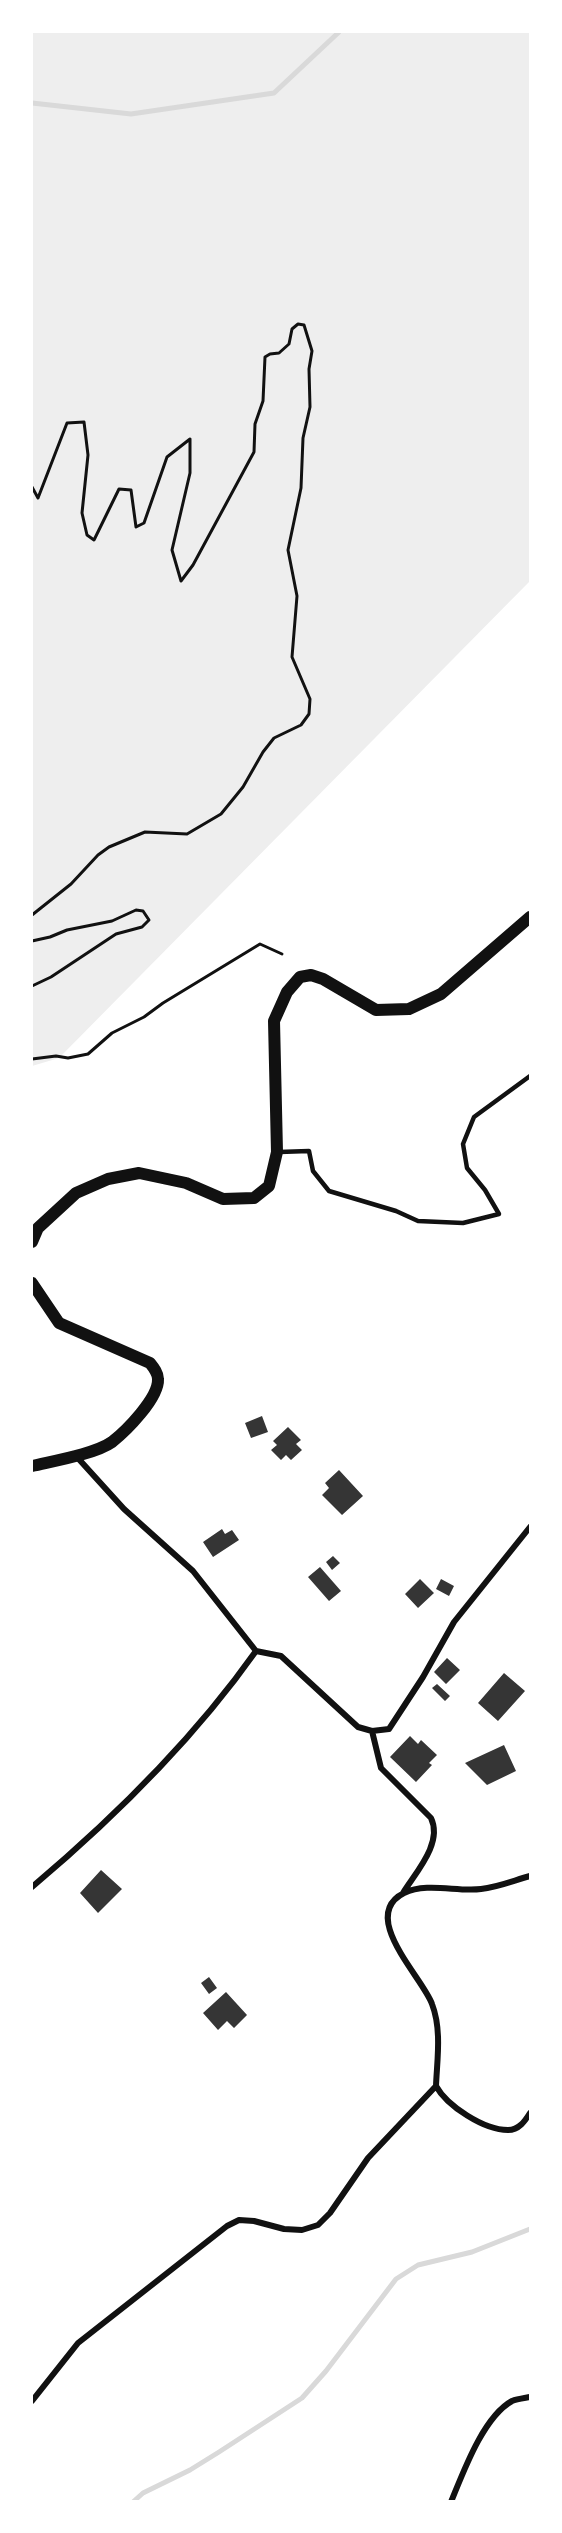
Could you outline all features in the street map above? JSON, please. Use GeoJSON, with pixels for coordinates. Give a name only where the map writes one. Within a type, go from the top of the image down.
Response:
{"type":"FeatureCollection","features":[{"type":"Feature","properties":{"kind":"main road"},"geometry":{"type":"LineString","coordinates":[[32,1242],[39,1228],[76,1193],[108,1179],[139,1173],[186,1183],[223,1199],[254,1198],[269,1186],[277,1152],[274,1021],[287,992],[300,977],[311,975],[323,979],[376,1010],[409,1009],[441,994],[531,917]]}},
{"type":"Feature","properties":{"kind":"main road"},"geometry":{"type":"LineString","coordinates":[[32,1283],[59,1323],[150,1363],[156,1371],[158,1380],[155,1392],[145,1409],[111,1443],[75,1456],[32,1467]]}},
{"type":"Feature","properties":{"kind":"street"},"geometry":{"type":"LineString","coordinates":[[75,1456],[124,1509],[193,1571],[256,1651],[281,1656],[358,1727],[372,1731],[389,1729],[423,1677],[454,1622],[531,1527]]}},
{"type":"Feature","properties":{"kind":"street"},"geometry":{"type":"LineString","coordinates":[[32,1887],[90,1837],[166,1760],[224,1695],[256,1651]]}},
{"type":"Feature","properties":{"kind":"street"},"geometry":{"type":"LineString","coordinates":[[32,2401],[78,2343],[227,2226],[239,2220],[254,2221],[284,2229],[302,2230],[318,2225],[330,2214],[368,2158],[435,2086],[438,2035],[432,2003],[390,1934],[388,1920],[392,1903],[403,1893],[434,1840],[434,1825],[431,1818],[381,1768],[372,1731]]}},
{"type":"Feature","properties":{"kind":"street"},"geometry":{"type":"LineString","coordinates":[[403,1893],[417,1889],[482,1889],[531,1876]]}},
{"type":"Feature","properties":{"kind":"street"},"geometry":{"type":"LineString","coordinates":[[435,2086],[452,2107],[488,2125],[509,2130],[521,2125],[531,2113]]}},
{"type":"Feature","properties":{"kind":"street"},"geometry":{"type":"LineString","coordinates":[[451,2502],[473,2448],[496,2417],[512,2401],[531,2397]]}},
{"type":"Feature","properties":{"kind":"lane"},"geometry":{"type":"LineString","coordinates":[[277,1152],[309,1151],[313,1171],[329,1191],[387,1208],[418,1221],[463,1223],[499,1214],[485,1190],[467,1168],[463,1144],[474,1117],[531,1076]]}},
{"type":"Feature","properties":{"kind":"path"},"geometry":{"type":"LineString","coordinates":[[32,487],[38,498],[67,423],[84,422],[88,455],[82,513],[87,535],[94,540],[119,489],[131,490],[136,527],[144,523],[167,457],[190,439],[190,473],[172,550],[182,581],[193,566],[254,452],[255,424],[263,401],[265,357],[279,353],[290,344],[292,328],[298,324],[304,325],[312,351],[309,369],[310,407],[303,438],[301,489],[288,550],[297,596],[292,657],[310,699],[309,714],[301,725],[274,738],[263,752],[243,787],[221,814],[187,834],[145,832],[109,847],[98,855],[71,884],[32,915]]}},
{"type":"Feature","properties":{"kind":"path"},"geometry":{"type":"LineString","coordinates":[[32,941],[67,930],[112,921],[136,910],[143,911],[149,920],[142,927],[116,934],[51,977],[32,986]]}},
{"type":"Feature","properties":{"kind":"path"},"geometry":{"type":"LineString","coordinates":[[32,1059],[56,1056],[68,1058],[88,1054],[112,1034],[144,1017],[260,944],[282,954]]}},
{"type":"Feature","properties":{"kind":"shaded area"},"geometry":{"type":"Polygon","coordinates":[[[32,32],[530,32],[530,581],[59,1058],[32,1066],[32,32]]]}},
{"type":"Feature","properties":{"kind":"building"},"geometry":{"type":"Polygon","coordinates":[[[262,1416],[268,1432],[251,1438],[245,1423],[262,1416]]]}},
{"type":"Feature","properties":{"kind":"building"},"geometry":{"type":"Polygon","coordinates":[[[288,1427],[301,1440],[296,1444],[302,1450],[291,1460],[286,1455],[281,1460],[271,1450],[277,1445],[273,1441],[288,1427]]]}},
{"type":"Feature","properties":{"kind":"building"},"geometry":{"type":"Polygon","coordinates":[[[339,1470],[363,1496],[342,1515],[322,1495],[329,1488],[325,1483],[339,1470]]]}},
{"type":"Feature","properties":{"kind":"building"},"geometry":{"type":"Polygon","coordinates":[[[222,1529],[225,1534],[232,1530],[239,1540],[213,1557],[203,1542],[222,1529]]]}},
{"type":"Feature","properties":{"kind":"building"},"geometry":{"type":"Polygon","coordinates":[[[333,1556],[340,1563],[332,1570],[326,1562],[333,1556]]]}},
{"type":"Feature","properties":{"kind":"building"},"geometry":{"type":"Polygon","coordinates":[[[320,1567],[341,1591],[329,1601],[308,1577],[320,1567]]]}},
{"type":"Feature","properties":{"kind":"building"},"geometry":{"type":"Polygon","coordinates":[[[420,1579],[434,1593],[418,1608],[405,1594],[420,1579]]]}},
{"type":"Feature","properties":{"kind":"building"},"geometry":{"type":"Polygon","coordinates":[[[441,1579],[454,1586],[449,1596],[436,1589],[441,1579]]]}},
{"type":"Feature","properties":{"kind":"building"},"geometry":{"type":"Polygon","coordinates":[[[447,1658],[460,1670],[446,1684],[434,1672],[447,1658]]]}},
{"type":"Feature","properties":{"kind":"building"},"geometry":{"type":"Polygon","coordinates":[[[504,1673],[525,1691],[498,1721],[478,1703],[504,1673]]]}},
{"type":"Feature","properties":{"kind":"building"},"geometry":{"type":"Polygon","coordinates":[[[437,1684],[450,1696],[445,1701],[432,1688],[437,1684]]]}},
{"type":"Feature","properties":{"kind":"building"},"geometry":{"type":"Polygon","coordinates":[[[410,1736],[418,1744],[421,1740],[437,1755],[429,1763],[432,1765],[416,1782],[390,1757],[410,1736]]]}},
{"type":"Feature","properties":{"kind":"building"},"geometry":{"type":"Polygon","coordinates":[[[504,1745],[516,1771],[487,1785],[465,1763],[504,1745]]]}},
{"type":"Feature","properties":{"kind":"building"},"geometry":{"type":"Polygon","coordinates":[[[101,1870],[122,1889],[98,1913],[80,1893],[101,1870]]]}},
{"type":"Feature","properties":{"kind":"building"},"geometry":{"type":"Polygon","coordinates":[[[209,1977],[217,1988],[209,1994],[201,1983],[209,1977]]]}},
{"type":"Feature","properties":{"kind":"building"},"geometry":{"type":"Polygon","coordinates":[[[226,1992],[247,2015],[234,2028],[227,2021],[218,2030],[203,2013],[226,1992]]]}},
{"type":"Feature","properties":{"kind":"waterway"},"geometry":{"type":"LineString","coordinates":[[32,103],[131,114],[274,93],[339,32]]}},
{"type":"Feature","properties":{"kind":"waterway"},"geometry":{"type":"LineString","coordinates":[[133,2502],[143,2493],[190,2470],[302,2398],[326,2371],[396,2279],[418,2265],[472,2252],[530,2229]]}}]}
